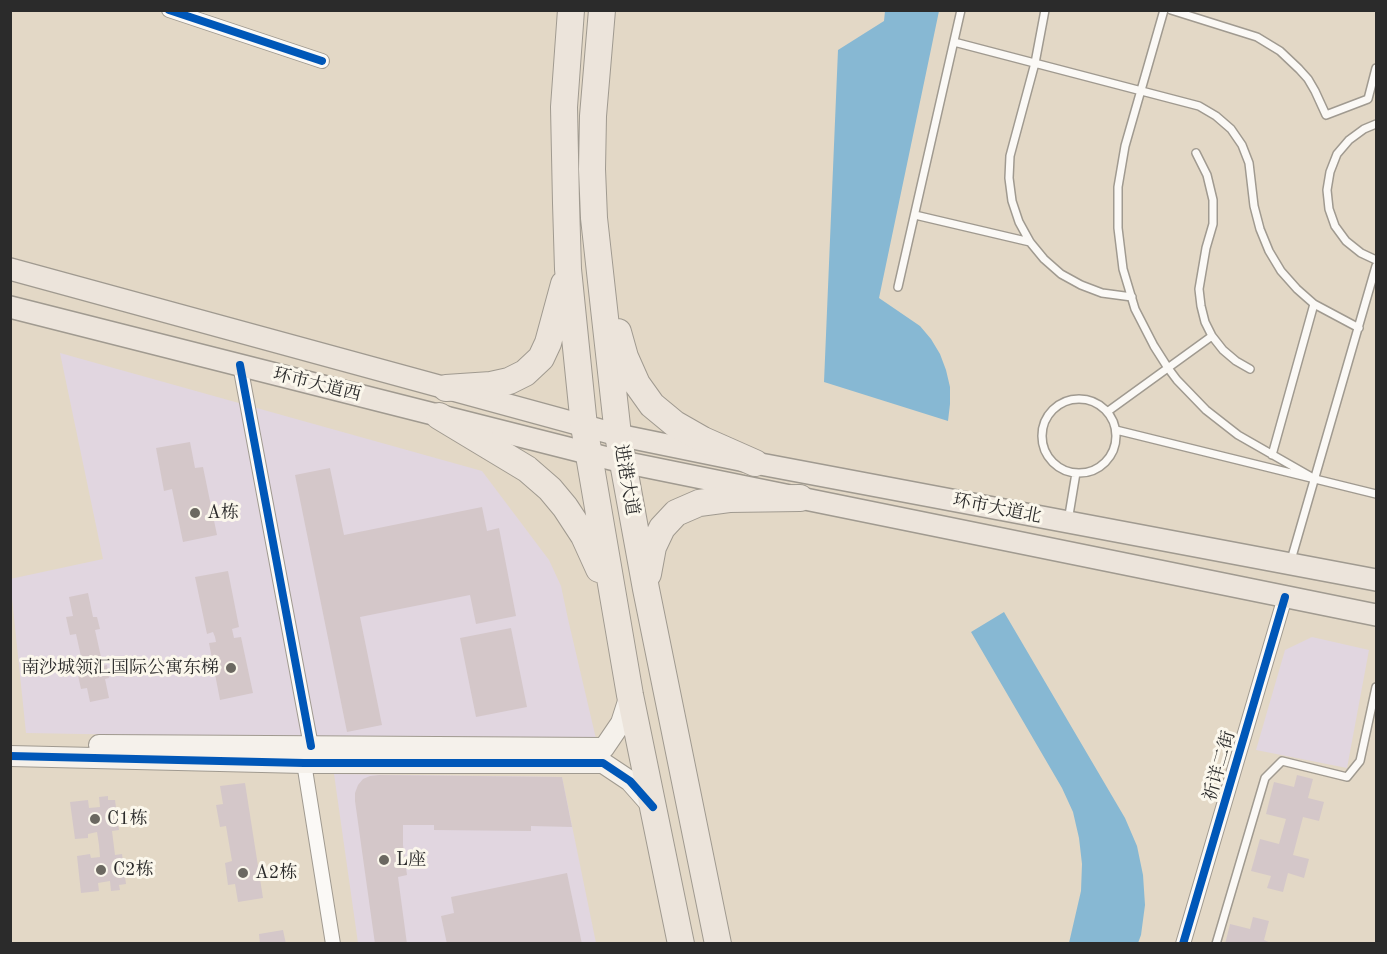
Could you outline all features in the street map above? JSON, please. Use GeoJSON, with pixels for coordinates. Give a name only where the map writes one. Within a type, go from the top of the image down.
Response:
{"type":"FeatureCollection","features":[{"type":"Feature","properties":{"kind":"highway"},"geometry":{"type":"LineString","coordinates":[[560,10],[558,45],[564,107]]}},
{"type":"Feature","properties":{"kind":"highway","name":"进港大道"},"geometry":{"type":"LineString","coordinates":[[571,10],[564,107],[568,269],[584,426],[630,695],[681,944]]}},
{"type":"Feature","properties":{"kind":"highway","name":"进港大道"},"geometry":{"type":"LineString","coordinates":[[602,10],[593,116],[592,169],[594,218],[618,435],[646,589],[718,944]]}},
{"type":"Feature","properties":{"kind":"highway"},"geometry":{"type":"LineString","coordinates":[[593,116],[607,74],[614,10]]}},
{"type":"Feature","properties":{"kind":"highway"},"geometry":{"type":"LineString","coordinates":[[566,203],[576,217],[594,218]]}},
{"type":"Feature","properties":{"kind":"highway"},"geometry":{"type":"LineString","coordinates":[[599,268],[625,357],[637,384],[652,405],[684,430],[755,463]]}},
{"type":"Feature","properties":{"kind":"highway"},"geometry":{"type":"LineString","coordinates":[[439,386],[491,385],[509,381],[525,373],[541,358],[548,343],[568,269]]}},
{"type":"Feature","properties":{"kind":"highway"},"geometry":{"type":"LineString","coordinates":[[432,414],[527,469],[550,489],[584,536],[614,600]]}},
{"type":"Feature","properties":{"kind":"highway"},"geometry":{"type":"LineString","coordinates":[[646,589],[653,547],[662,528],[676,513],[699,502],[729,499],[800,498]]}},
{"type":"Feature","properties":{"kind":"main road","name":"环市大道西"},"geometry":{"type":"LineString","coordinates":[[10,269],[618,435]]}},
{"type":"Feature","properties":{"kind":"main road","name":"环市大道西"},"geometry":{"type":"LineString","coordinates":[[10,307],[623,462]]}},
{"type":"Feature","properties":{"kind":"main road"},"geometry":{"type":"LineString","coordinates":[[432,414],[439,386]]}},
{"type":"Feature","properties":{"kind":"main road","name":"环市大道北"},"geometry":{"type":"LineString","coordinates":[[618,435],[1377,580]]}},
{"type":"Feature","properties":{"kind":"main road","name":"环市大道北"},"geometry":{"type":"LineString","coordinates":[[623,462],[1377,615]]}},
{"type":"Feature","properties":{"kind":"street"},"geometry":{"type":"LineString","coordinates":[[169,10],[322,61]]}},
{"type":"Feature","properties":{"kind":"street"},"geometry":{"type":"LineString","coordinates":[[10,319],[32,313]]}},
{"type":"Feature","properties":{"kind":"street"},"geometry":{"type":"LineString","coordinates":[[240,365],[308,754],[333,944]]}},
{"type":"Feature","properties":{"kind":"street","name":"祈详二街"},"geometry":{"type":"LineString","coordinates":[[1183,944],[1285,597]]}},
{"type":"Feature","properties":{"kind":"street"},"geometry":{"type":"LineString","coordinates":[[10,756],[308,754],[604,748],[621,723],[630,695]]}},
{"type":"Feature","properties":{"kind":"street"},"geometry":{"type":"LineString","coordinates":[[10,744],[603,763],[630,781],[653,807]]}},
{"type":"Feature","properties":{"kind":"lane"},"geometry":{"type":"LineString","coordinates":[[898,287],[961,10]]}},
{"type":"Feature","properties":{"kind":"lane"},"geometry":{"type":"LineString","coordinates":[[1045,10],[1035,63],[1010,156],[1009,178],[1012,201],[1019,222],[1030,242],[1061,274],[1102,293],[1132,297]]}},
{"type":"Feature","properties":{"kind":"lane"},"geometry":{"type":"LineString","coordinates":[[1164,10],[1125,146],[1118,187],[1118,228],[1123,269],[1132,297],[1154,346],[1168,368],[1206,410],[1238,435],[1315,479]]}},
{"type":"Feature","properties":{"kind":"lane"},"geometry":{"type":"LineString","coordinates":[[1171,10],[1257,37],[1280,51],[1308,79],[1326,115],[1368,99],[1374,86],[1377,68]]}},
{"type":"Feature","properties":{"kind":"lane"},"geometry":{"type":"LineString","coordinates":[[954,42],[1199,106],[1216,116],[1231,129],[1242,145],[1249,163],[1254,206],[1260,229],[1281,271],[1314,304],[1359,328]]}},
{"type":"Feature","properties":{"kind":"lane"},"geometry":{"type":"LineString","coordinates":[[1377,124],[1364,129],[1349,140],[1337,154],[1329,172],[1327,190],[1329,209],[1335,226],[1346,241],[1361,253],[1377,260]]}},
{"type":"Feature","properties":{"kind":"lane"},"geometry":{"type":"LineString","coordinates":[[1196,153],[1207,175],[1213,200],[1213,224],[1199,289],[1200,306],[1212,336],[1223,350],[1250,369]]}},
{"type":"Feature","properties":{"kind":"lane"},"geometry":{"type":"LineString","coordinates":[[915,215],[1030,242]]}},
{"type":"Feature","properties":{"kind":"lane"},"geometry":{"type":"LineString","coordinates":[[1290,564],[1377,266]]}},
{"type":"Feature","properties":{"kind":"lane"},"geometry":{"type":"LineString","coordinates":[[1272,455],[1314,304]]}},
{"type":"Feature","properties":{"kind":"lane"},"geometry":{"type":"LineString","coordinates":[[1107,412],[1212,336]]}},
{"type":"Feature","properties":{"kind":"lane"},"geometry":{"type":"LineString","coordinates":[[1073,399],[1086,399],[1098,404],[1107,412],[1116,430],[1111,455],[1093,471],[1081,474],[1068,472],[1057,466],[1048,457],[1043,446],[1042,434],[1045,421],[1061,403],[1073,399]]}},
{"type":"Feature","properties":{"kind":"lane"},"geometry":{"type":"LineString","coordinates":[[1116,430],[1377,494]]}},
{"type":"Feature","properties":{"kind":"lane"},"geometry":{"type":"LineString","coordinates":[[1068,522],[1076,473]]}},
{"type":"Feature","properties":{"kind":"lane"},"geometry":{"type":"LineString","coordinates":[[1216,944],[1265,778],[1282,761],[1347,777],[1360,761],[1377,687]]}},
{"type":"Feature","properties":{"kind":"shaded area"},"geometry":{"type":"Polygon","coordinates":[[[60,353],[482,471],[549,560],[561,586],[597,743],[26,733],[10,579],[103,559],[60,353]]]}},
{"type":"Feature","properties":{"kind":"shaded area"},"geometry":{"type":"Polygon","coordinates":[[[1312,637],[1369,650],[1347,768],[1256,750],[1285,650],[1312,637]]]}},
{"type":"Feature","properties":{"kind":"shaded area"},"geometry":{"type":"Polygon","coordinates":[[[334,774],[562,777],[596,943],[358,943],[334,774]]]}},
{"type":"Feature","properties":{"kind":"water"},"geometry":{"type":"Polygon","coordinates":[[[885,11],[939,11],[879,298],[920,326],[940,354],[950,387],[948,421],[824,382],[838,50],[884,21],[885,11]]]}},
{"type":"Feature","properties":{"kind":"water"},"geometry":{"type":"Polygon","coordinates":[[[1004,612],[1125,818],[1137,846],[1143,875],[1145,905],[1138,943],[1069,943],[1081,891],[1082,864],[1073,812],[1062,788],[971,632],[1004,612]]]}},
{"type":"Feature","properties":{"kind":"building","name":"A栋"},"geometry":{"type":"Polygon","coordinates":[[[190,442],[195,468],[203,467],[217,535],[183,542],[172,489],[164,491],[156,448],[190,442]]]}},
{"type":"Feature","properties":{"kind":"building"},"geometry":{"type":"Polygon","coordinates":[[[330,468],[344,535],[482,507],[487,531],[499,528],[516,616],[476,624],[470,595],[360,617],[382,725],[347,732],[295,475],[330,468]]]}},
{"type":"Feature","properties":{"kind":"building"},"geometry":{"type":"Polygon","coordinates":[[[228,571],[239,627],[232,629],[234,638],[241,637],[253,693],[220,700],[209,643],[216,642],[215,637],[213,632],[207,634],[195,577],[228,571]]]}},
{"type":"Feature","properties":{"kind":"building"},"geometry":{"type":"Polygon","coordinates":[[[88,593],[93,617],[97,617],[100,629],[95,630],[103,666],[107,665],[109,678],[105,679],[109,698],[90,702],[87,688],[81,689],[77,671],[84,670],[76,634],[70,635],[66,617],[73,616],[69,597],[88,593]]]}},
{"type":"Feature","properties":{"kind":"building"},"geometry":{"type":"Polygon","coordinates":[[[511,628],[527,707],[476,717],[460,638],[511,628]]]}},
{"type":"Feature","properties":{"kind":"building","name":"L座"},"geometry":{"type":"Polygon","coordinates":[[[379,775],[562,777],[572,827],[531,826],[531,831],[434,830],[434,825],[403,825],[407,875],[398,877],[407,944],[375,944],[355,793],[363,779],[379,775]]]}},
{"type":"Feature","properties":{"kind":"building"},"geometry":{"type":"Polygon","coordinates":[[[1297,775],[1313,779],[1308,798],[1324,802],[1319,821],[1303,817],[1293,855],[1309,859],[1304,878],[1288,873],[1283,892],[1267,888],[1271,876],[1251,871],[1260,839],[1279,844],[1286,819],[1266,814],[1274,782],[1294,787],[1297,775]]]}},
{"type":"Feature","properties":{"kind":"building"},"geometry":{"type":"Polygon","coordinates":[[[245,783],[263,898],[238,902],[235,884],[228,885],[225,863],[232,861],[226,826],[220,827],[216,805],[223,804],[220,786],[245,783]]]}},
{"type":"Feature","properties":{"kind":"building"},"geometry":{"type":"Polygon","coordinates":[[[108,796],[108,800],[115,800],[119,830],[112,831],[115,855],[122,854],[126,884],[119,885],[120,890],[111,891],[110,881],[98,883],[99,891],[81,893],[77,856],[90,854],[91,858],[100,857],[99,845],[97,832],[88,834],[88,838],[75,839],[70,802],[88,800],[89,808],[100,807],[99,797],[108,796]]]}},
{"type":"Feature","properties":{"kind":"building"},"geometry":{"type":"Polygon","coordinates":[[[567,873],[582,944],[447,944],[441,916],[454,913],[451,897],[567,873]]]}},
{"type":"Feature","properties":{"kind":"building"},"geometry":{"type":"Polygon","coordinates":[[[1253,917],[1269,921],[1264,940],[1273,944],[1225,944],[1230,924],[1250,929],[1253,917]]]}},
{"type":"Feature","properties":{"kind":"building"},"geometry":{"type":"Polygon","coordinates":[[[283,930],[286,944],[260,944],[259,934],[283,930]]]}},
{"type":"Feature","properties":{"kind":"cycle path"},"geometry":{"type":"LineString","coordinates":[[169,10],[322,61]]}},
{"type":"Feature","properties":{"kind":"cycle path"},"geometry":{"type":"LineString","coordinates":[[240,365],[311,746]]}},
{"type":"Feature","properties":{"kind":"cycle path"},"geometry":{"type":"LineString","coordinates":[[1183,944],[1285,597]]}},
{"type":"Feature","properties":{"kind":"cycle path"},"geometry":{"type":"LineString","coordinates":[[10,756],[304,763],[603,763],[630,781],[653,807]]}},
{"type":"Feature","properties":{"kind":"place","name":"A栋"},"geometry":{"type":"Point","coordinates":[195,513]}},
{"type":"Feature","properties":{"kind":"place","name":"南沙城领汇国际公寓东梯"},"geometry":{"type":"Point","coordinates":[231,668]}},
{"type":"Feature","properties":{"kind":"place","name":"C1栋"},"geometry":{"type":"Point","coordinates":[95,819]}},
{"type":"Feature","properties":{"kind":"place","name":"L座"},"geometry":{"type":"Point","coordinates":[384,860]}},
{"type":"Feature","properties":{"kind":"place","name":"C2栋"},"geometry":{"type":"Point","coordinates":[101,870]}},
{"type":"Feature","properties":{"kind":"place","name":"A2栋"},"geometry":{"type":"Point","coordinates":[243,873]}}]}
